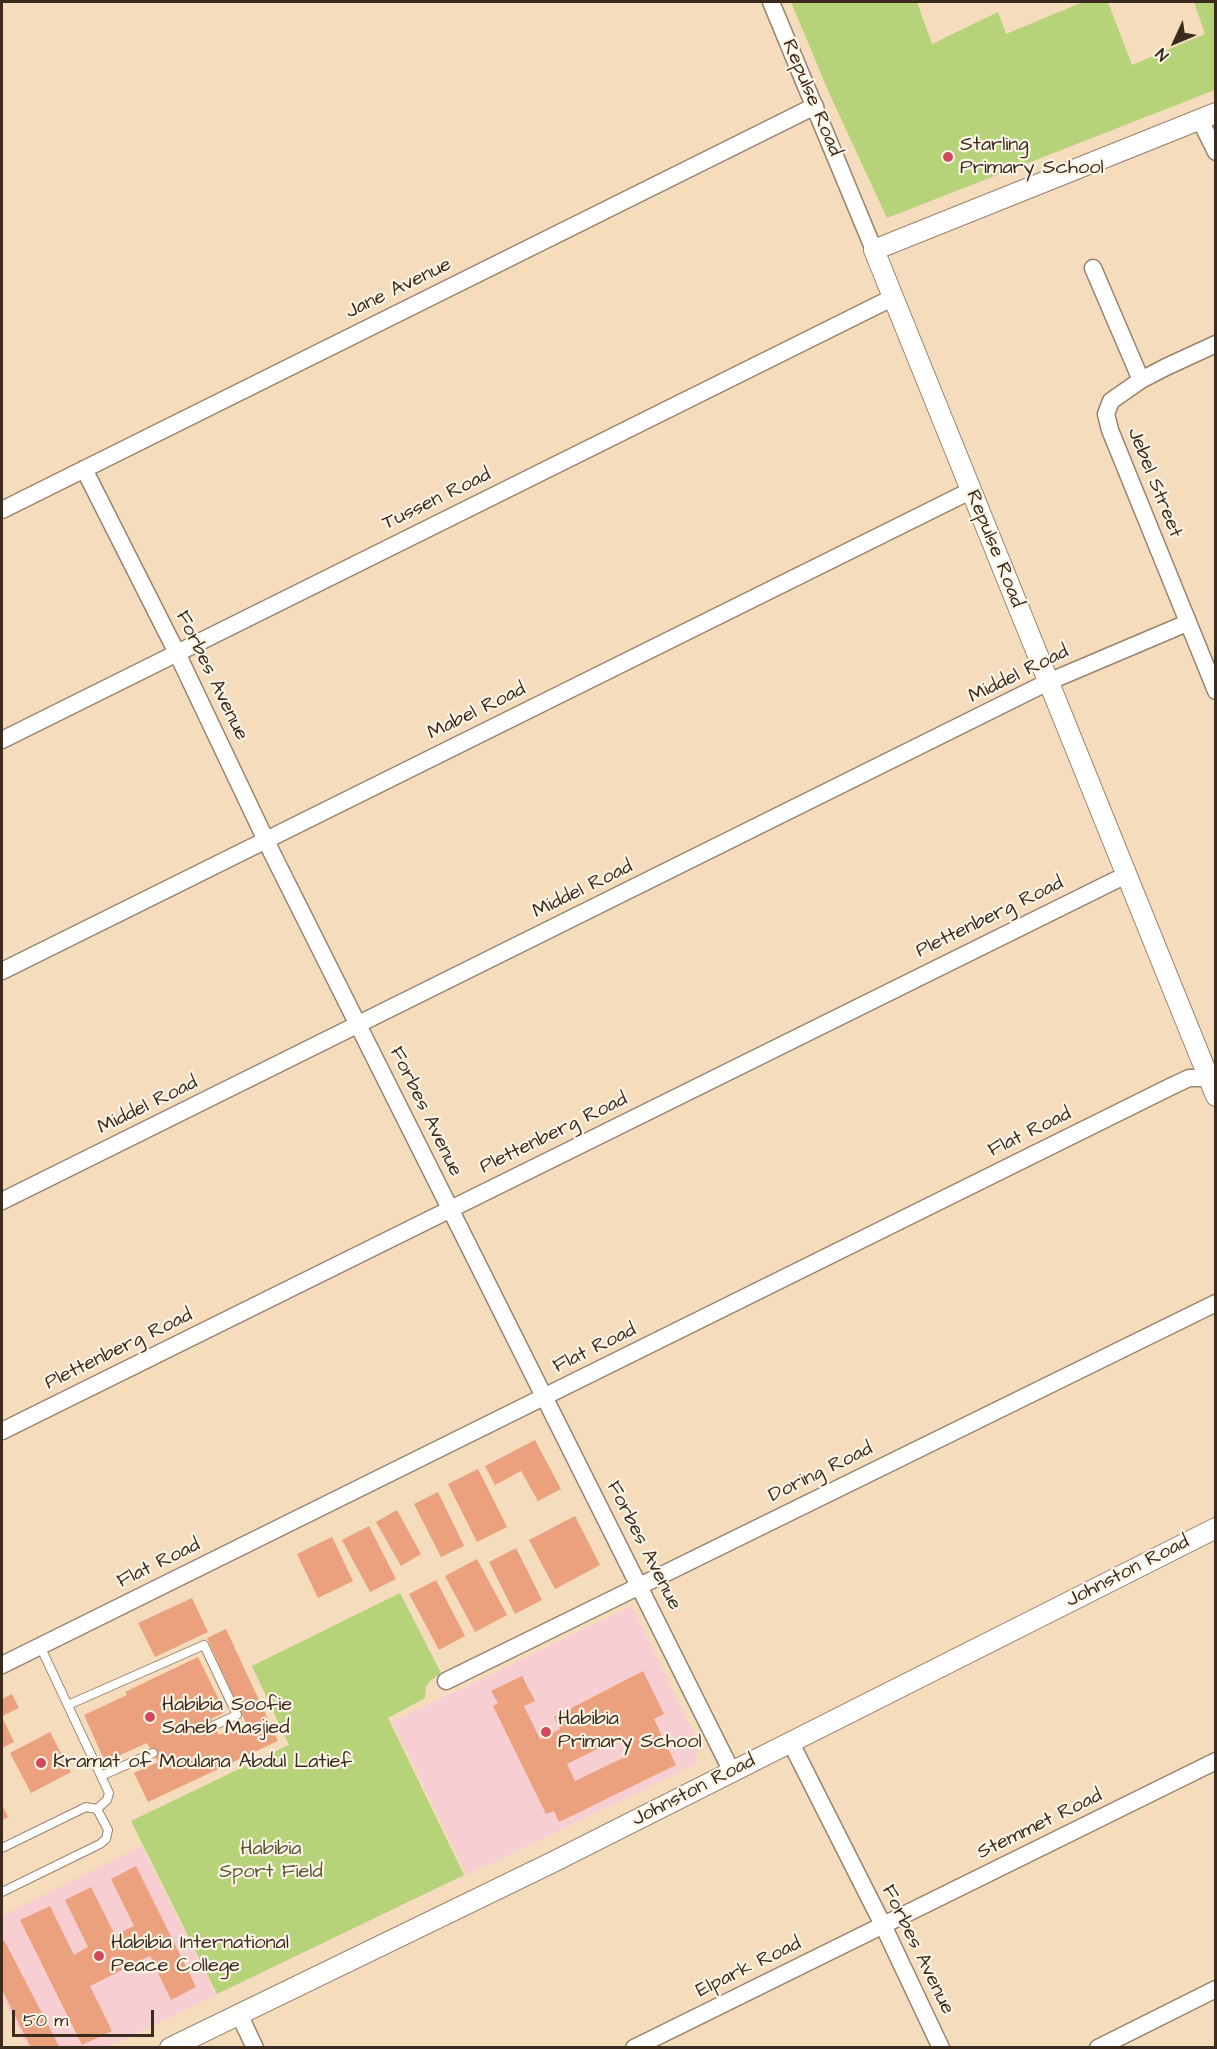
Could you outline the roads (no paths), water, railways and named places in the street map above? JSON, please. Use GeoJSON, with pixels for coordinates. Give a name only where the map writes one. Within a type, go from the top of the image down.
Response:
{"type":"FeatureCollection","features":[{"type":"Feature","properties":{"kind":"street","name":"Repulse Road"},"geometry":{"type":"LineString","coordinates":[[771,2],[874,250],[1126,875],[1212,1078],[1215,1096]]}},
{"type":"Feature","properties":{"kind":"street","name":"Jane Avenue"},"geometry":{"type":"LineString","coordinates":[[2,510],[815,106]]}},
{"type":"Feature","properties":{"kind":"street"},"geometry":{"type":"LineString","coordinates":[[874,250],[1208,116],[1215,152]]}},
{"type":"Feature","properties":{"kind":"street"},"geometry":{"type":"LineString","coordinates":[[1093,268],[1141,380]]}},
{"type":"Feature","properties":{"kind":"street","name":"Tussen Road"},"geometry":{"type":"LineString","coordinates":[[2,740],[892,298]]}},
{"type":"Feature","properties":{"kind":"street","name":"Jebel Street"},"geometry":{"type":"LineString","coordinates":[[1215,344],[1141,380],[1111,401],[1106,414],[1215,691]]}},
{"type":"Feature","properties":{"kind":"street","name":"Forbes Avenue"},"geometry":{"type":"LineString","coordinates":[[84,469],[177,653],[266,840],[732,1772]]}},
{"type":"Feature","properties":{"kind":"street","name":"Mabel Road"},"geometry":{"type":"LineString","coordinates":[[2,971],[970,491]]}},
{"type":"Feature","properties":{"kind":"street","name":"Middel Road"},"geometry":{"type":"LineString","coordinates":[[2,1201],[1048,682],[1187,623]]}},
{"type":"Feature","properties":{"kind":"street","name":"Plettenberg Road"},"geometry":{"type":"LineString","coordinates":[[2,1431],[1126,875]]}},
{"type":"Feature","properties":{"kind":"street","name":"Flat Road"},"geometry":{"type":"LineString","coordinates":[[2,1665],[1172,1086],[1189,1078],[1212,1078]]}},
{"type":"Feature","properties":{"kind":"street","name":"Doring Road"},"geometry":{"type":"LineString","coordinates":[[446,1681],[1215,1303]]}},
{"type":"Feature","properties":{"kind":"street","name":"Johnston Road"},"geometry":{"type":"LineString","coordinates":[[170,2048],[551,1863],[1215,1528]]}},
{"type":"Feature","properties":{"kind":"street","name":"Forbes Avenue"},"geometry":{"type":"LineString","coordinates":[[791,1743],[883,1925],[941,2048]]}},
{"type":"Feature","properties":{"kind":"street","name":"Stemmet Road"},"geometry":{"type":"LineString","coordinates":[[883,1925],[1215,1761]]}},
{"type":"Feature","properties":{"kind":"street","name":"Elpark Road"},"geometry":{"type":"LineString","coordinates":[[634,2048],[883,1925]]}},
{"type":"Feature","properties":{"kind":"street"},"geometry":{"type":"LineString","coordinates":[[1098,2048],[1215,1989]]}},
{"type":"Feature","properties":{"kind":"street"},"geometry":{"type":"LineString","coordinates":[[240,2014],[255,2048]]}},
{"type":"Feature","properties":{"kind":"lane"},"geometry":{"type":"LineString","coordinates":[[68,1705],[204,1645],[237,1715],[215,1725]]}},
{"type":"Feature","properties":{"kind":"lane"},"geometry":{"type":"LineString","coordinates":[[40,1646],[109,1793],[107,1800],[97,1809]]}},
{"type":"Feature","properties":{"kind":"lane"},"geometry":{"type":"LineString","coordinates":[[101,1776],[153,1753]]}},
{"type":"Feature","properties":{"kind":"lane"},"geometry":{"type":"LineString","coordinates":[[2,1848],[86,1807],[97,1809]]}},
{"type":"Feature","properties":{"kind":"lane"},"geometry":{"type":"LineString","coordinates":[[2,1892],[106,1839],[108,1830],[97,1809]]}},
{"type":"Feature","properties":{"kind":"place","name":"Starling Primary School"},"geometry":{"type":"Point","coordinates":[948,157]}},
{"type":"Feature","properties":{"kind":"place","name":"Habibia Soofie Saheb Masjied"},"geometry":{"type":"Point","coordinates":[150,1717]}},
{"type":"Feature","properties":{"kind":"place","name":"Habibia Primary School"},"geometry":{"type":"Point","coordinates":[546,1732]}},
{"type":"Feature","properties":{"kind":"place","name":"Kramat of Moulana Abdul Latief"},"geometry":{"type":"Point","coordinates":[41,1763]}},
{"type":"Feature","properties":{"kind":"place","name":"Habibia International Peace College"},"geometry":{"type":"Point","coordinates":[99,1956]}},
{"type":"Feature","properties":{"kind":"park label","name":"Habibia Sport Field"},"geometry":{"type":"Point","coordinates":[271,1862]}}]}
